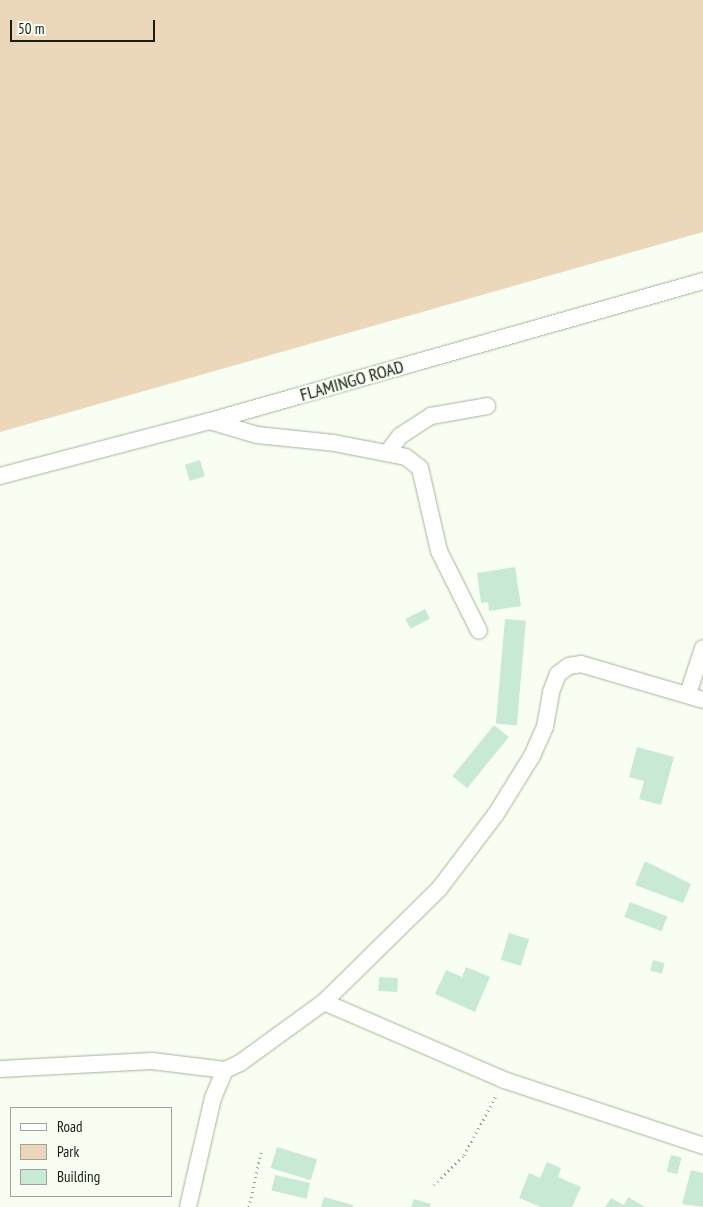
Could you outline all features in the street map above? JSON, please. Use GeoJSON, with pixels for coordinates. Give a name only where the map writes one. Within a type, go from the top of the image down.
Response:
{"type":"FeatureCollection","features":[{"type":"Feature","properties":{"kind":"street","name":"FLAMINGO ROAD"},"geometry":{"type":"LineString","coordinates":[[0,476],[210,421],[703,281]]}},
{"type":"Feature","properties":{"kind":"street"},"geometry":{"type":"LineString","coordinates":[[388,452],[406,430],[431,416],[487,406]]}},
{"type":"Feature","properties":{"kind":"street"},"geometry":{"type":"LineString","coordinates":[[210,421],[257,435],[388,452],[406,457],[420,468],[439,551],[479,631]]}},
{"type":"Feature","properties":{"kind":"street"},"geometry":{"type":"LineString","coordinates":[[0,1069],[152,1061],[224,1070],[259,1050],[324,1002],[439,889],[496,814],[536,748],[545,727],[551,692],[558,674],[569,666],[581,664],[695,697],[703,648]]}},
{"type":"Feature","properties":{"kind":"street"},"geometry":{"type":"LineString","coordinates":[[324,1002],[504,1080],[703,1146]]}},
{"type":"Feature","properties":{"kind":"street"},"geometry":{"type":"LineString","coordinates":[[188,1207],[213,1098],[224,1070]]}},
{"type":"Feature","properties":{"kind":"path"},"geometry":{"type":"LineString","coordinates":[[434,1185],[464,1155],[504,1080]]}},
{"type":"Feature","properties":{"kind":"path"},"geometry":{"type":"LineString","coordinates":[[249,1207],[261,1152]]}},
{"type":"Feature","properties":{"kind":"green space"},"geometry":{"type":"Polygon","coordinates":[[[0,0],[703,0],[703,232],[0,432],[0,0]]]}},
{"type":"Feature","properties":{"kind":"building"},"geometry":{"type":"Polygon","coordinates":[[[200,460],[205,476],[190,481],[185,465],[200,460]]]}},
{"type":"Feature","properties":{"kind":"building"},"geometry":{"type":"Polygon","coordinates":[[[515,567],[521,606],[489,611],[488,602],[481,603],[477,573],[515,567]]]}},
{"type":"Feature","properties":{"kind":"building"},"geometry":{"type":"Polygon","coordinates":[[[425,609],[430,619],[410,629],[405,619],[425,609]]]}},
{"type":"Feature","properties":{"kind":"building"},"geometry":{"type":"Polygon","coordinates":[[[505,619],[526,621],[517,725],[496,724],[505,619]]]}},
{"type":"Feature","properties":{"kind":"building"},"geometry":{"type":"Polygon","coordinates":[[[494,725],[509,737],[467,788],[452,776],[494,725]]]}},
{"type":"Feature","properties":{"kind":"building"},"geometry":{"type":"Polygon","coordinates":[[[637,747],[674,757],[661,805],[639,799],[644,781],[629,777],[637,747]]]}},
{"type":"Feature","properties":{"kind":"building"},"geometry":{"type":"Polygon","coordinates":[[[645,861],[691,884],[683,903],[635,885],[645,861]]]}},
{"type":"Feature","properties":{"kind":"building"},"geometry":{"type":"Polygon","coordinates":[[[630,902],[667,916],[662,931],[624,917],[630,902]]]}},
{"type":"Feature","properties":{"kind":"building"},"geometry":{"type":"Polygon","coordinates":[[[509,933],[529,939],[521,966],[501,960],[509,933]]]}},
{"type":"Feature","properties":{"kind":"building"},"geometry":{"type":"Polygon","coordinates":[[[653,960],[665,963],[662,974],[650,971],[653,960]]]}},
{"type":"Feature","properties":{"kind":"building"},"geometry":{"type":"Polygon","coordinates":[[[466,967],[490,977],[475,1012],[435,994],[446,970],[462,977],[466,967]]]}},
{"type":"Feature","properties":{"kind":"building"},"geometry":{"type":"Polygon","coordinates":[[[379,977],[398,978],[397,992],[378,991],[379,977]]]}},
{"type":"Feature","properties":{"kind":"building"},"geometry":{"type":"Polygon","coordinates":[[[277,1147],[317,1159],[311,1180],[271,1168],[277,1147]]]}},
{"type":"Feature","properties":{"kind":"building"},"geometry":{"type":"Polygon","coordinates":[[[671,1155],[682,1158],[677,1174],[667,1171],[671,1155]]]}},
{"type":"Feature","properties":{"kind":"building"},"geometry":{"type":"Polygon","coordinates":[[[547,1162],[561,1168],[558,1177],[581,1187],[572,1207],[541,1207],[519,1198],[529,1173],[540,1178],[547,1162]]]}},
{"type":"Feature","properties":{"kind":"building"},"geometry":{"type":"Polygon","coordinates":[[[691,1170],[703,1173],[703,1207],[682,1204],[691,1170]]]}},
{"type":"Feature","properties":{"kind":"building"},"geometry":{"type":"Polygon","coordinates":[[[275,1175],[310,1183],[306,1199],[271,1191],[275,1175]]]}},
{"type":"Feature","properties":{"kind":"building"},"geometry":{"type":"Polygon","coordinates":[[[324,1197],[353,1205],[353,1207],[321,1207],[324,1197]]]}},
{"type":"Feature","properties":{"kind":"building"},"geometry":{"type":"Polygon","coordinates":[[[628,1197],[645,1207],[605,1207],[611,1198],[624,1205],[628,1197]]]}},
{"type":"Feature","properties":{"kind":"building"},"geometry":{"type":"Polygon","coordinates":[[[414,1199],[431,1204],[430,1207],[411,1207],[414,1199]]]}}]}
